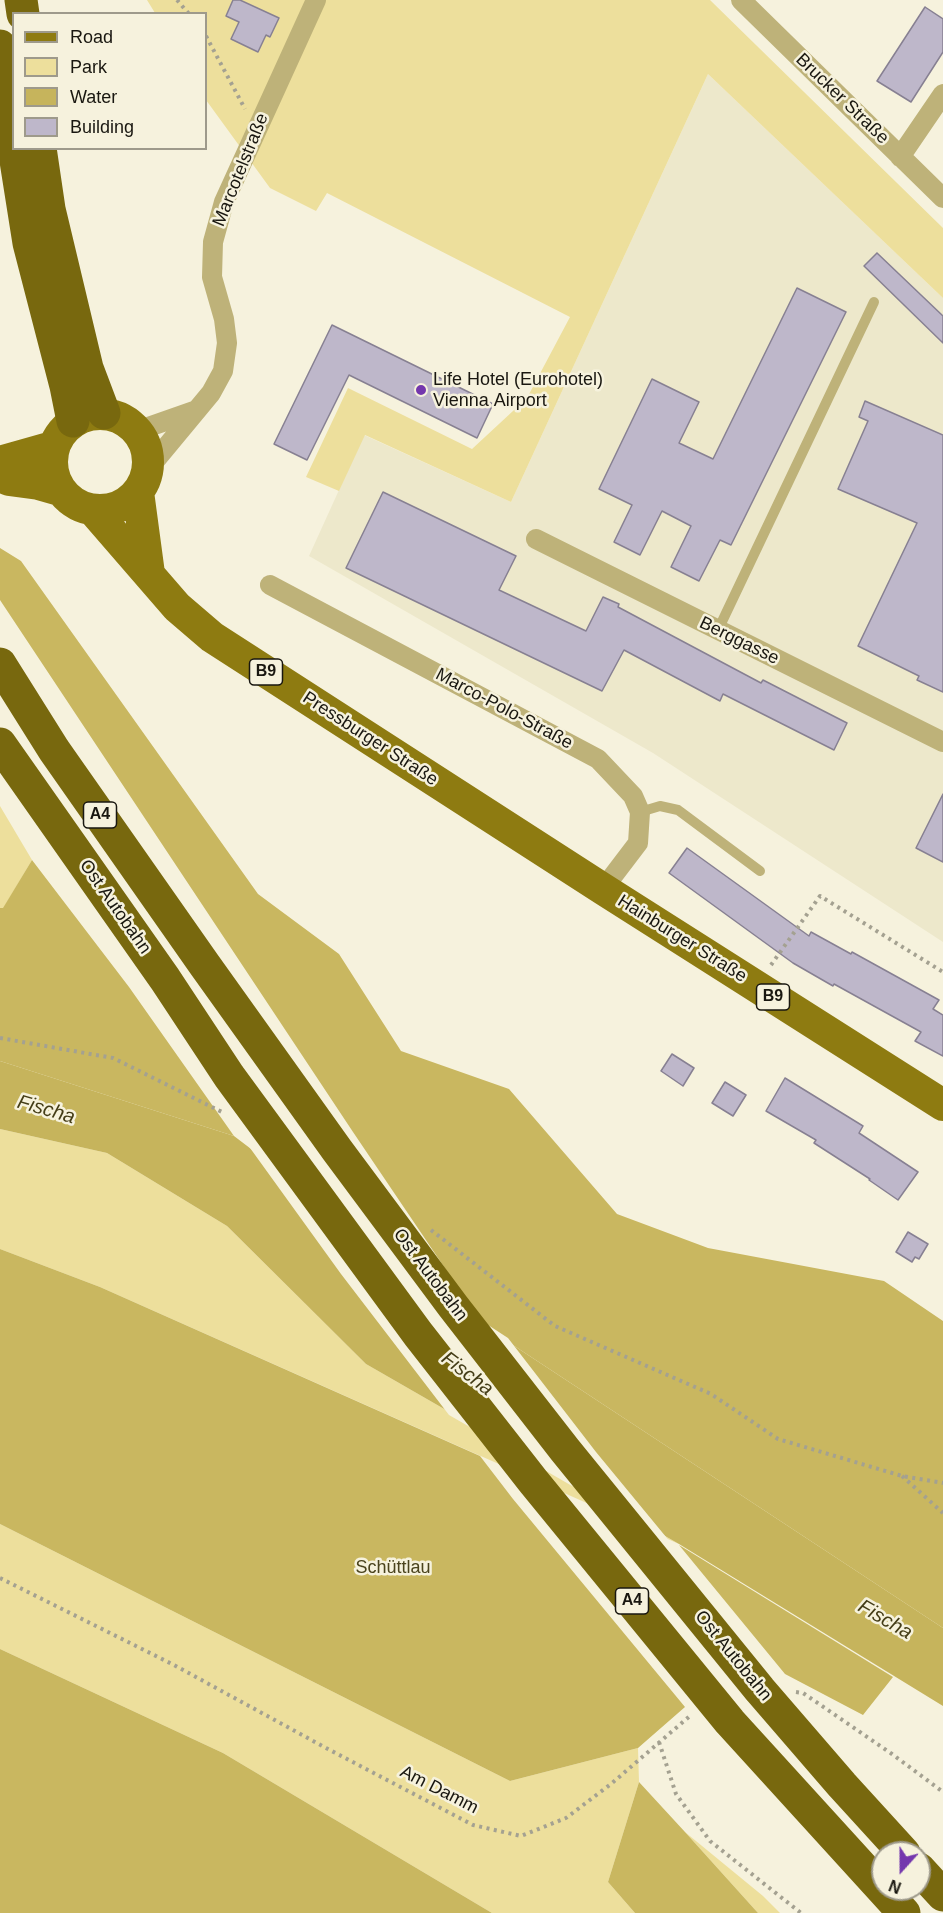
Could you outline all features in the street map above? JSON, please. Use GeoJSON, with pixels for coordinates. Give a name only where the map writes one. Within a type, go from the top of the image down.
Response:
{"type":"FeatureCollection","features":[{"type":"Feature","properties":{"kind":"highway"},"geometry":{"type":"LineString","coordinates":[[0,46],[12,133]]}},
{"type":"Feature","properties":{"kind":"highway"},"geometry":{"type":"LineString","coordinates":[[14,150],[29,243],[66,386],[88,417]]}},
{"type":"Feature","properties":{"kind":"highway"},"geometry":{"type":"LineString","coordinates":[[40,150],[49,210],[87,368],[88,417]]}},
{"type":"Feature","properties":{"kind":"highway","name":"Ost Autobahn"},"geometry":{"type":"LineString","coordinates":[[0,664],[54,750],[204,964],[453,1306],[760,1690],[893,1841]]}},
{"type":"Feature","properties":{"kind":"highway","name":"Ost Autobahn"},"geometry":{"type":"LineString","coordinates":[[0,744],[165,979],[229,1076],[418,1334],[533,1481],[730,1722],[904,1913]]}},
{"type":"Feature","properties":{"kind":"highway"},"geometry":{"type":"LineString","coordinates":[[931,1882],[943,1895]]}},
{"type":"Feature","properties":{"kind":"main road"},"geometry":{"type":"LineString","coordinates":[[60,490],[52,469],[53,447],[64,428],[88,417],[116,416],[128,422],[137,431],[146,449],[143,480],[149,574]]}},
{"type":"Feature","properties":{"kind":"main road"},"geometry":{"type":"LineString","coordinates":[[0,462],[53,447]]}},
{"type":"Feature","properties":{"kind":"main road","name":"B9"},"geometry":{"type":"LineString","coordinates":[[0,476],[9,480],[39,484],[60,490],[75,503],[93,510]]}},
{"type":"Feature","properties":{"kind":"main road"},"geometry":{"type":"LineString","coordinates":[[93,510],[106,510],[129,500],[143,480]]}},
{"type":"Feature","properties":{"kind":"main road","name":"Pressburger Straße"},"geometry":{"type":"LineString","coordinates":[[93,510],[177,607],[212,637],[603,889]]}},
{"type":"Feature","properties":{"kind":"main road","name":"Hainburger Straße"},"geometry":{"type":"LineString","coordinates":[[603,889],[943,1105]]}},
{"type":"Feature","properties":{"kind":"street","name":"Marcotelstraße"},"geometry":{"type":"LineString","coordinates":[[143,480],[194,411],[211,393],[223,371],[227,344],[224,319],[212,277],[213,242],[224,202],[315,0]]}},
{"type":"Feature","properties":{"kind":"street","name":"Brucker Straße"},"geometry":{"type":"LineString","coordinates":[[741,0],[943,198]]}},
{"type":"Feature","properties":{"kind":"street"},"geometry":{"type":"LineString","coordinates":[[900,157],[943,94]]}},
{"type":"Feature","properties":{"kind":"street","name":"Marcotelstraße"},"geometry":{"type":"LineString","coordinates":[[137,431],[194,411]]}},
{"type":"Feature","properties":{"kind":"street","name":"Berggasse"},"geometry":{"type":"LineString","coordinates":[[536,539],[943,742]]}},
{"type":"Feature","properties":{"kind":"street","name":"Marco-Polo-Straße"},"geometry":{"type":"LineString","coordinates":[[270,585],[598,759],[633,796],[640,812]]}},
{"type":"Feature","properties":{"kind":"street"},"geometry":{"type":"LineString","coordinates":[[603,889],[638,843],[640,812]]}},
{"type":"Feature","properties":{"kind":"lane"},"geometry":{"type":"LineString","coordinates":[[718,630],[874,302]]}},
{"type":"Feature","properties":{"kind":"lane"},"geometry":{"type":"LineString","coordinates":[[640,812],[660,806],[678,810],[760,871]]}},
{"type":"Feature","properties":{"kind":"path"},"geometry":{"type":"LineString","coordinates":[[177,0],[187,12]]}},
{"type":"Feature","properties":{"kind":"path"},"geometry":{"type":"LineString","coordinates":[[207,38],[256,131]]}},
{"type":"Feature","properties":{"kind":"path"},"geometry":{"type":"LineString","coordinates":[[756,986],[820,896],[943,972]]}},
{"type":"Feature","properties":{"kind":"path"},"geometry":{"type":"LineString","coordinates":[[0,1038],[113,1058],[230,1116]]}},
{"type":"Feature","properties":{"kind":"path"},"geometry":{"type":"LineString","coordinates":[[426,1226],[555,1326],[711,1394],[778,1439],[902,1476],[943,1483]]}},
{"type":"Feature","properties":{"kind":"path"},"geometry":{"type":"LineString","coordinates":[[902,1476],[943,1513]]}},
{"type":"Feature","properties":{"kind":"path","name":"Am Damm"},"geometry":{"type":"LineString","coordinates":[[0,1578],[174,1665],[473,1825],[521,1836],[566,1818],[611,1784],[692,1714]]}},
{"type":"Feature","properties":{"kind":"path"},"geometry":{"type":"LineString","coordinates":[[793,1692],[803,1693],[943,1792]]}},
{"type":"Feature","properties":{"kind":"path"},"geometry":{"type":"LineString","coordinates":[[659,1742],[676,1794],[710,1841],[801,1913]]}},
{"type":"Feature","properties":{"kind":"shaded area"},"geometry":{"type":"Polygon","coordinates":[[[708,74],[943,298],[943,942],[653,753],[309,556],[364,435],[511,502],[708,74]]]}},
{"type":"Feature","properties":{"kind":"green space"},"geometry":{"type":"Polygon","coordinates":[[[147,0],[710,0],[943,228],[943,298],[708,74],[511,502],[365,435],[339,491],[306,477],[348,388],[472,449],[527,398],[570,317],[327,193],[316,211],[270,188],[207,101],[207,12],[154,12],[147,0]]]}},
{"type":"Feature","properties":{"kind":"green space"},"geometry":{"type":"Polygon","coordinates":[[[0,548],[21,561],[258,894],[339,954],[401,1051],[509,1089],[617,1214],[708,1248],[884,1281],[943,1321],[943,1628],[484,1326],[0,600],[0,548]]]}},
{"type":"Feature","properties":{"kind":"green space"},"geometry":{"type":"Polygon","coordinates":[[[0,806],[32,860],[3,909],[0,908],[0,806]]]}},
{"type":"Feature","properties":{"kind":"green space"},"geometry":{"type":"Polygon","coordinates":[[[32,860],[129,987],[234,1136],[0,1061],[0,908],[3,908],[32,860]]]}},
{"type":"Feature","properties":{"kind":"green space"},"geometry":{"type":"Polygon","coordinates":[[[0,1129],[107,1153],[227,1226],[366,1364],[679,1544],[100,1287],[0,1249],[0,1129]]]}},
{"type":"Feature","properties":{"kind":"green space","name":"Schüttlau"},"geometry":{"type":"Polygon","coordinates":[[[0,1249],[100,1287],[480,1456],[685,1707],[638,1748],[510,1781],[0,1524],[0,1249]]]}},
{"type":"Feature","properties":{"kind":"green space"},"geometry":{"type":"Polygon","coordinates":[[[0,1524],[510,1781],[638,1748],[639,1782],[608,1882],[635,1913],[492,1913],[223,1753],[0,1649],[0,1524]]]}},
{"type":"Feature","properties":{"kind":"green space"},"geometry":{"type":"Polygon","coordinates":[[[679,1545],[893,1677],[863,1715],[785,1674],[679,1545]]]}},
{"type":"Feature","properties":{"kind":"green space"},"geometry":{"type":"Polygon","coordinates":[[[0,1649],[223,1753],[492,1913],[0,1913],[0,1649]]]}},
{"type":"Feature","properties":{"kind":"green space"},"geometry":{"type":"Polygon","coordinates":[[[639,1782],[758,1913],[635,1913],[608,1882],[639,1782]]]}},
{"type":"Feature","properties":{"kind":"green space"},"geometry":{"type":"Polygon","coordinates":[[[685,1832],[763,1896],[780,1913],[758,1913],[685,1832]]]}},
{"type":"Feature","properties":{"kind":"water","name":"Fischa"},"geometry":{"type":"Polygon","coordinates":[[[0,1061],[234,1136],[484,1326],[943,1628],[943,1706],[679,1544],[366,1364],[227,1226],[107,1153],[0,1129],[0,1061]]]}},
{"type":"Feature","properties":{"kind":"pier"},"geometry":{"type":"Polygon","coordinates":[[[245,1141],[508,1338],[596,1452],[671,1543],[449,1415],[341,1274],[245,1141]]]}},
{"type":"Feature","properties":{"kind":"building"},"geometry":{"type":"Polygon","coordinates":[[[233,0],[240,0],[279,18],[270,37],[266,35],[258,52],[231,39],[239,22],[226,16],[233,0]]]}},
{"type":"Feature","properties":{"kind":"building"},"geometry":{"type":"Polygon","coordinates":[[[925,7],[943,19],[943,52],[911,102],[877,81],[925,7]]]}},
{"type":"Feature","properties":{"kind":"building"},"geometry":{"type":"Polygon","coordinates":[[[877,253],[943,316],[943,343],[864,266],[877,253]]]}},
{"type":"Feature","properties":{"kind":"building"},"geometry":{"type":"Polygon","coordinates":[[[797,288],[846,312],[731,545],[720,540],[699,581],[671,567],[691,526],[662,511],[640,555],[614,542],[632,505],[599,489],[652,379],[699,402],[679,443],[713,459],[797,288]]]}},
{"type":"Feature","properties":{"kind":"building","name":"Life Hotel (Eurohotel) Vienna Airport"},"geometry":{"type":"Polygon","coordinates":[[[332,325],[493,404],[477,438],[349,375],[307,460],[274,444],[332,325]]]}},
{"type":"Feature","properties":{"kind":"building"},"geometry":{"type":"Polygon","coordinates":[[[865,401],[943,435],[943,692],[917,680],[919,676],[858,646],[917,523],[838,489],[868,421],[859,417],[865,401]]]}},
{"type":"Feature","properties":{"kind":"building"},"geometry":{"type":"Polygon","coordinates":[[[383,492],[516,556],[499,590],[586,631],[603,597],[761,683],[763,680],[847,723],[834,750],[723,694],[720,701],[624,650],[602,691],[346,568],[383,492]]]}},
{"type":"Feature","properties":{"kind":"building"},"geometry":{"type":"Polygon","coordinates":[[[943,794],[943,862],[916,848],[943,794]]]}},
{"type":"Feature","properties":{"kind":"building"},"geometry":{"type":"Polygon","coordinates":[[[687,848],[809,936],[811,932],[851,954],[852,952],[939,1000],[933,1009],[943,1015],[943,1056],[915,1041],[921,1032],[793,963],[669,873],[687,848]]]}},
{"type":"Feature","properties":{"kind":"building"},"geometry":{"type":"Polygon","coordinates":[[[672,1054],[694,1068],[683,1086],[661,1071],[672,1054]]]}},
{"type":"Feature","properties":{"kind":"building"},"geometry":{"type":"Polygon","coordinates":[[[785,1078],[863,1126],[859,1133],[918,1172],[898,1200],[814,1143],[816,1140],[766,1111],[785,1078]]]}},
{"type":"Feature","properties":{"kind":"building"},"geometry":{"type":"Polygon","coordinates":[[[725,1082],[746,1095],[733,1116],[712,1103],[725,1082]]]}},
{"type":"Feature","properties":{"kind":"building"},"geometry":{"type":"Polygon","coordinates":[[[908,1232],[928,1244],[919,1259],[915,1257],[912,1262],[896,1252],[908,1232]]]}},
{"type":"Feature","properties":{"kind":"place","name":"Life Hotel (Eurohotel) Vienna Airport"},"geometry":{"type":"Point","coordinates":[421,390]}}]}
